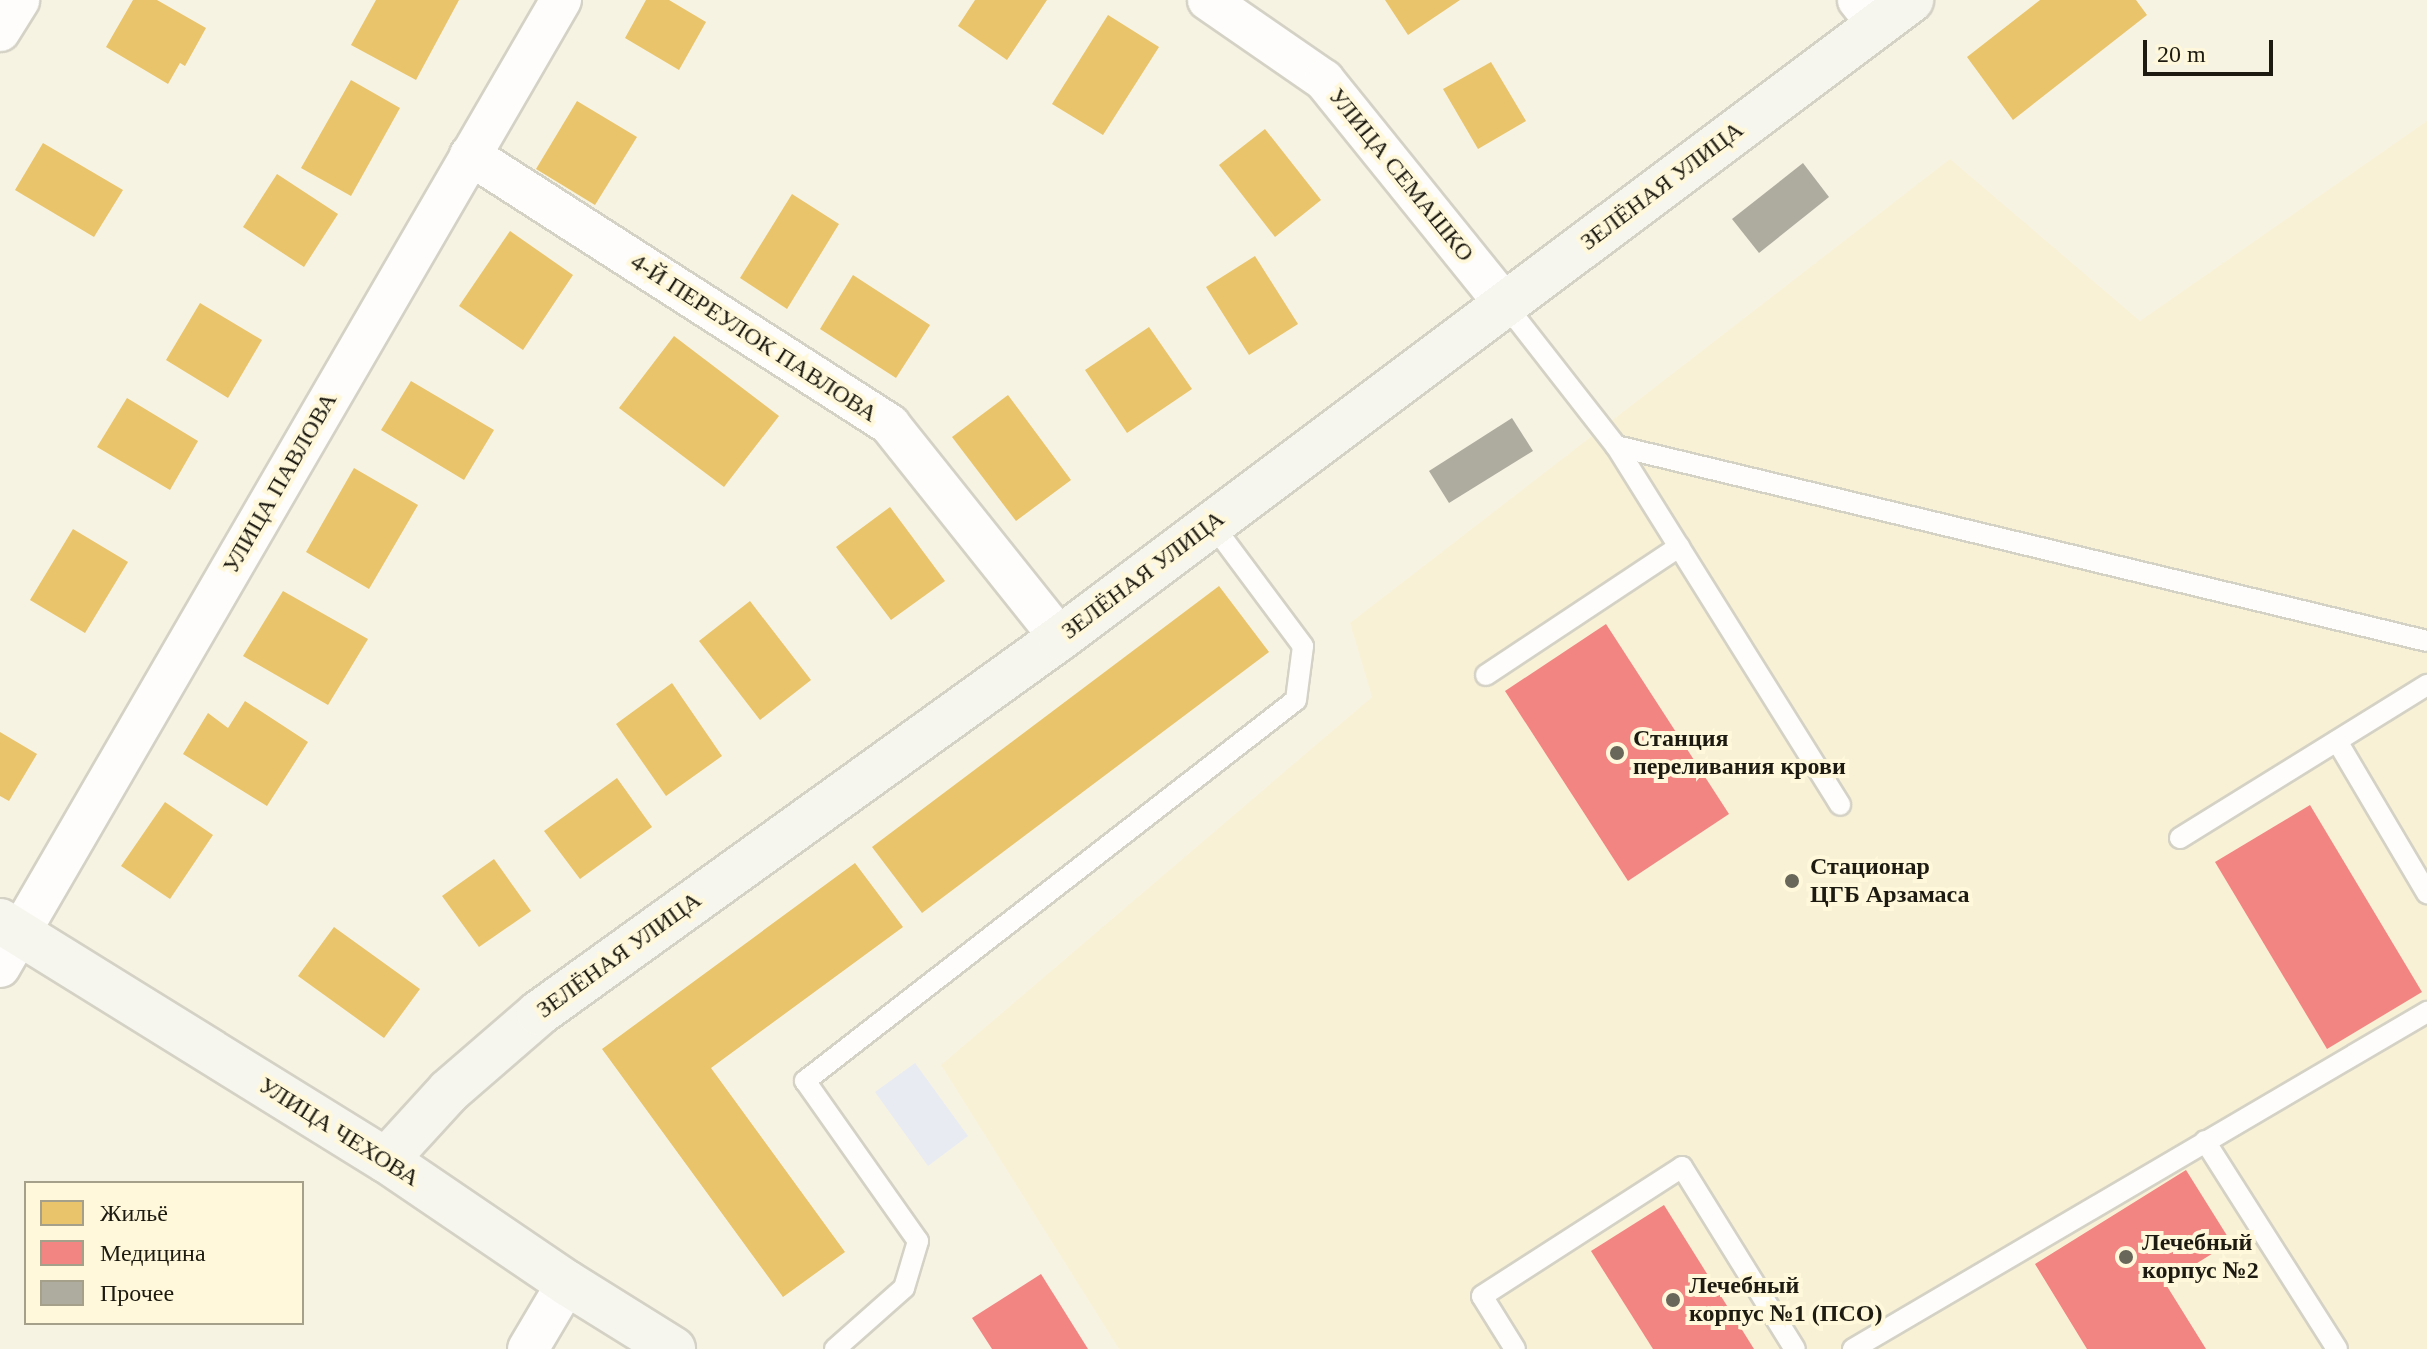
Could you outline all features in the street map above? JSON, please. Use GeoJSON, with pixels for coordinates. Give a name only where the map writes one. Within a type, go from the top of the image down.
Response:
{"type":"FeatureCollection","features":[{"type":"Feature","properties":{"kind":"street"},"geometry":{"type":"LineString","coordinates":[[0,31],[19,0]]}},
{"type":"Feature","properties":{"kind":"street","name":"УЛИЦА ПАВЛОВА"},"geometry":{"type":"LineString","coordinates":[[7,940],[561,0]]}},
{"type":"Feature","properties":{"kind":"street","name":"УЛИЦА СЕМАШКО"},"geometry":{"type":"LineString","coordinates":[[1208,0],[1324,80],[1505,304]]}},
{"type":"Feature","properties":{"kind":"street","name":"ЗЕЛЁНАЯ УЛИЦА"},"geometry":{"type":"LineString","coordinates":[[386,1160],[449,1091],[539,1013],[1060,638],[1505,304],[1882,8]]}},
{"type":"Feature","properties":{"kind":"street","name":"4-Й ПЕРЕУЛОК ПАВЛОВА"},"geometry":{"type":"LineString","coordinates":[[470,155],[890,425],[1060,638]]}},
{"type":"Feature","properties":{"kind":"street","name":"УЛИЦА ЧЕХОВА"},"geometry":{"type":"LineString","coordinates":[[7,940],[386,1160],[567,1283],[673,1349]]}},
{"type":"Feature","properties":{"kind":"street"},"geometry":{"type":"LineString","coordinates":[[528,1349],[567,1283]]}},
{"type":"Feature","properties":{"kind":"lane"},"geometry":{"type":"LineString","coordinates":[[1505,304],[1616,446],[1840,805]]}},
{"type":"Feature","properties":{"kind":"lane"},"geometry":{"type":"LineString","coordinates":[[1616,446],[2419,638],[2427,620]]}},
{"type":"Feature","properties":{"kind":"lane"},"geometry":{"type":"LineString","coordinates":[[835,1349],[904,1288],[918,1241],[805,1081],[1296,700],[1303,646],[1212,524]]}},
{"type":"Feature","properties":{"kind":"lane"},"geometry":{"type":"LineString","coordinates":[[1486,675],[1679,547]]}},
{"type":"Feature","properties":{"kind":"lane"},"geometry":{"type":"LineString","coordinates":[[2180,838],[2427,685]]}},
{"type":"Feature","properties":{"kind":"lane"},"geometry":{"type":"LineString","coordinates":[[2337,741],[2427,893]]}},
{"type":"Feature","properties":{"kind":"lane"},"geometry":{"type":"LineString","coordinates":[[1853,1349],[2427,1012]]}},
{"type":"Feature","properties":{"kind":"lane"},"geometry":{"type":"LineString","coordinates":[[2205,1141],[2337,1349]]}},
{"type":"Feature","properties":{"kind":"lane"},"geometry":{"type":"LineString","coordinates":[[1515,1349],[1482,1296],[1682,1167],[1795,1349]]}},
{"type":"Feature","properties":{"kind":"shaded area","name":"Стационар ЦГБ Арзамаса"},"geometry":{"type":"Polygon","coordinates":[[[2427,121],[2427,1349],[1119,1349],[941,1065],[1372,697],[1350,623],[1950,159],[2140,321],[2427,121]]]}},
{"type":"Feature","properties":{"kind":"shaded area"},"geometry":{"type":"Polygon","coordinates":[[[915,1063],[968,1136],[928,1166],[875,1092],[915,1063]]]}},
{"type":"Feature","properties":{"kind":"building: Жильё"},"geometry":{"type":"Polygon","coordinates":[[[133,0],[157,0],[206,28],[185,66],[180,63],[168,84],[106,47],[133,0]]]}},
{"type":"Feature","properties":{"kind":"building: Жильё"},"geometry":{"type":"Polygon","coordinates":[[[376,0],[459,0],[416,80],[351,45],[376,0]]]}},
{"type":"Feature","properties":{"kind":"building: Жильё"},"geometry":{"type":"Polygon","coordinates":[[[646,0],[669,0],[706,22],[679,70],[625,38],[646,0]]]}},
{"type":"Feature","properties":{"kind":"building: Жильё"},"geometry":{"type":"Polygon","coordinates":[[[975,0],[1047,0],[1007,60],[958,26],[975,0]]]}},
{"type":"Feature","properties":{"kind":"building: Жильё"},"geometry":{"type":"Polygon","coordinates":[[[1385,0],[1460,0],[1408,35],[1385,0]]]}},
{"type":"Feature","properties":{"kind":"building: Жильё"},"geometry":{"type":"Polygon","coordinates":[[[2040,0],[2136,0],[2147,15],[2013,120],[1967,57],[2040,0]]]}},
{"type":"Feature","properties":{"kind":"building: Жильё"},"geometry":{"type":"Polygon","coordinates":[[[1108,15],[1159,47],[1103,135],[1052,104],[1108,15]]]}},
{"type":"Feature","properties":{"kind":"building: Жильё"},"geometry":{"type":"Polygon","coordinates":[[[1491,62],[1526,121],[1478,149],[1443,89],[1491,62]]]}},
{"type":"Feature","properties":{"kind":"building: Жильё"},"geometry":{"type":"Polygon","coordinates":[[[351,80],[400,108],[351,196],[301,168],[351,80]]]}},
{"type":"Feature","properties":{"kind":"building: Жильё"},"geometry":{"type":"Polygon","coordinates":[[[577,101],[637,137],[595,205],[536,169],[577,101]]]}},
{"type":"Feature","properties":{"kind":"building: Жильё"},"geometry":{"type":"Polygon","coordinates":[[[1265,129],[1321,200],[1275,237],[1219,165],[1265,129]]]}},
{"type":"Feature","properties":{"kind":"building: Жильё"},"geometry":{"type":"Polygon","coordinates":[[[43,143],[123,190],[94,237],[15,190],[43,143]]]}},
{"type":"Feature","properties":{"kind":"building: Жильё"},"geometry":{"type":"Polygon","coordinates":[[[277,174],[338,214],[304,267],[243,227],[277,174]]]}},
{"type":"Feature","properties":{"kind":"building: Жильё"},"geometry":{"type":"Polygon","coordinates":[[[792,194],[839,224],[787,309],[740,278],[792,194]]]}},
{"type":"Feature","properties":{"kind":"building: Жильё"},"geometry":{"type":"Polygon","coordinates":[[[510,231],[573,275],[523,350],[459,306],[510,231]]]}},
{"type":"Feature","properties":{"kind":"building: Жильё"},"geometry":{"type":"Polygon","coordinates":[[[1255,256],[1298,324],[1249,355],[1206,287],[1255,256]]]}},
{"type":"Feature","properties":{"kind":"building: Жильё"},"geometry":{"type":"Polygon","coordinates":[[[853,275],[930,325],[896,378],[820,329],[853,275]]]}},
{"type":"Feature","properties":{"kind":"building: Жильё"},"geometry":{"type":"Polygon","coordinates":[[[200,303],[262,340],[228,398],[166,360],[200,303]]]}},
{"type":"Feature","properties":{"kind":"building: Жильё"},"geometry":{"type":"Polygon","coordinates":[[[1149,327],[1192,389],[1127,433],[1085,370],[1149,327]]]}},
{"type":"Feature","properties":{"kind":"building: Жильё"},"geometry":{"type":"Polygon","coordinates":[[[674,336],[779,416],[724,487],[619,408],[674,336]]]}},
{"type":"Feature","properties":{"kind":"building: Жильё"},"geometry":{"type":"Polygon","coordinates":[[[411,381],[494,430],[464,480],[381,430],[411,381]]]}},
{"type":"Feature","properties":{"kind":"building: Жильё"},"geometry":{"type":"Polygon","coordinates":[[[1008,395],[1071,480],[1016,521],[952,437],[1008,395]]]}},
{"type":"Feature","properties":{"kind":"building: Жильё"},"geometry":{"type":"Polygon","coordinates":[[[127,398],[198,441],[170,490],[97,447],[127,398]]]}},
{"type":"Feature","properties":{"kind":"building: Жильё"},"geometry":{"type":"Polygon","coordinates":[[[354,468],[418,505],[369,589],[306,552],[354,468]]]}},
{"type":"Feature","properties":{"kind":"building: Жильё"},"geometry":{"type":"Polygon","coordinates":[[[890,507],[945,581],[891,620],[836,547],[890,507]]]}},
{"type":"Feature","properties":{"kind":"building: Жильё"},"geometry":{"type":"Polygon","coordinates":[[[73,529],[128,562],[85,633],[30,600],[73,529]]]}},
{"type":"Feature","properties":{"kind":"building: Жильё"},"geometry":{"type":"Polygon","coordinates":[[[1219,586],[1269,652],[922,913],[872,847],[1219,586]]]}},
{"type":"Feature","properties":{"kind":"building: Жильё"},"geometry":{"type":"Polygon","coordinates":[[[283,591],[368,639],[328,705],[243,656],[283,591]]]}},
{"type":"Feature","properties":{"kind":"building: Жильё"},"geometry":{"type":"Polygon","coordinates":[[[750,601],[811,680],[760,720],[699,641],[750,601]]]}},
{"type":"Feature","properties":{"kind":"building: Жильё"},"geometry":{"type":"Polygon","coordinates":[[[672,683],[722,756],[666,796],[616,724],[672,683]]]}},
{"type":"Feature","properties":{"kind":"building: Жильё"},"geometry":{"type":"Polygon","coordinates":[[[245,701],[308,742],[267,806],[183,754],[208,713],[228,728],[245,701]]]}},
{"type":"Feature","properties":{"kind":"building: Жильё"},"geometry":{"type":"Polygon","coordinates":[[[0,732],[37,754],[9,801],[0,796],[0,732]]]}},
{"type":"Feature","properties":{"kind":"building: Жильё"},"geometry":{"type":"Polygon","coordinates":[[[617,778],[652,827],[580,879],[544,831],[617,778]]]}},
{"type":"Feature","properties":{"kind":"building: Жильё"},"geometry":{"type":"Polygon","coordinates":[[[165,802],[213,835],[170,899],[121,866],[165,802]]]}},
{"type":"Feature","properties":{"kind":"building: Жильё"},"geometry":{"type":"Polygon","coordinates":[[[494,859],[531,911],[479,947],[442,896],[494,859]]]}},
{"type":"Feature","properties":{"kind":"building: Жильё"},"geometry":{"type":"Polygon","coordinates":[[[855,863],[903,927],[711,1068],[845,1252],[783,1297],[602,1049],[855,863]]]}},
{"type":"Feature","properties":{"kind":"building: Жильё"},"geometry":{"type":"Polygon","coordinates":[[[334,927],[420,989],[384,1038],[298,976],[334,927]]]}},
{"type":"Feature","properties":{"kind":"building: Медицина","name":"Станция переливания крови"},"geometry":{"type":"Polygon","coordinates":[[[1606,624],[1729,814],[1628,881],[1505,691],[1606,624]]]}},
{"type":"Feature","properties":{"kind":"building: Медицина"},"geometry":{"type":"Polygon","coordinates":[[[2310,805],[2422,992],[2327,1049],[2215,862],[2310,805]]]}},
{"type":"Feature","properties":{"kind":"building: Медицина","name":"Лечебный корпус №2"},"geometry":{"type":"Polygon","coordinates":[[[2186,1170],[2231,1242],[2165,1283],[2206,1349],[2087,1349],[2035,1264],[2186,1170]]]}},
{"type":"Feature","properties":{"kind":"building: Медицина","name":"Лечебный корпус №1 (ПСО)"},"geometry":{"type":"Polygon","coordinates":[[[1664,1205],[1754,1349],[1653,1349],[1591,1251],[1664,1205]]]}},
{"type":"Feature","properties":{"kind":"building: Медицина"},"geometry":{"type":"Polygon","coordinates":[[[1041,1274],[1088,1349],[992,1349],[972,1318],[1041,1274]]]}},
{"type":"Feature","properties":{"kind":"building: Прочее"},"geometry":{"type":"Polygon","coordinates":[[[1803,163],[1829,197],[1759,253],[1732,219],[1803,163]]]}},
{"type":"Feature","properties":{"kind":"building: Прочее"},"geometry":{"type":"Polygon","coordinates":[[[1512,418],[1533,451],[1449,503],[1429,471],[1512,418]]]}},
{"type":"Feature","properties":{"kind":"place","name":"Станция переливания крови"},"geometry":{"type":"Point","coordinates":[1617,753]}},
{"type":"Feature","properties":{"kind":"place","name":"Стационар ЦГБ Арзамаса"},"geometry":{"type":"Point","coordinates":[1792,881]}},
{"type":"Feature","properties":{"kind":"place","name":"Лечебный корпус №2"},"geometry":{"type":"Point","coordinates":[2126,1257]}},
{"type":"Feature","properties":{"kind":"place","name":"Лечебный корпус №1 (ПСО)"},"geometry":{"type":"Point","coordinates":[1673,1300]}}]}
